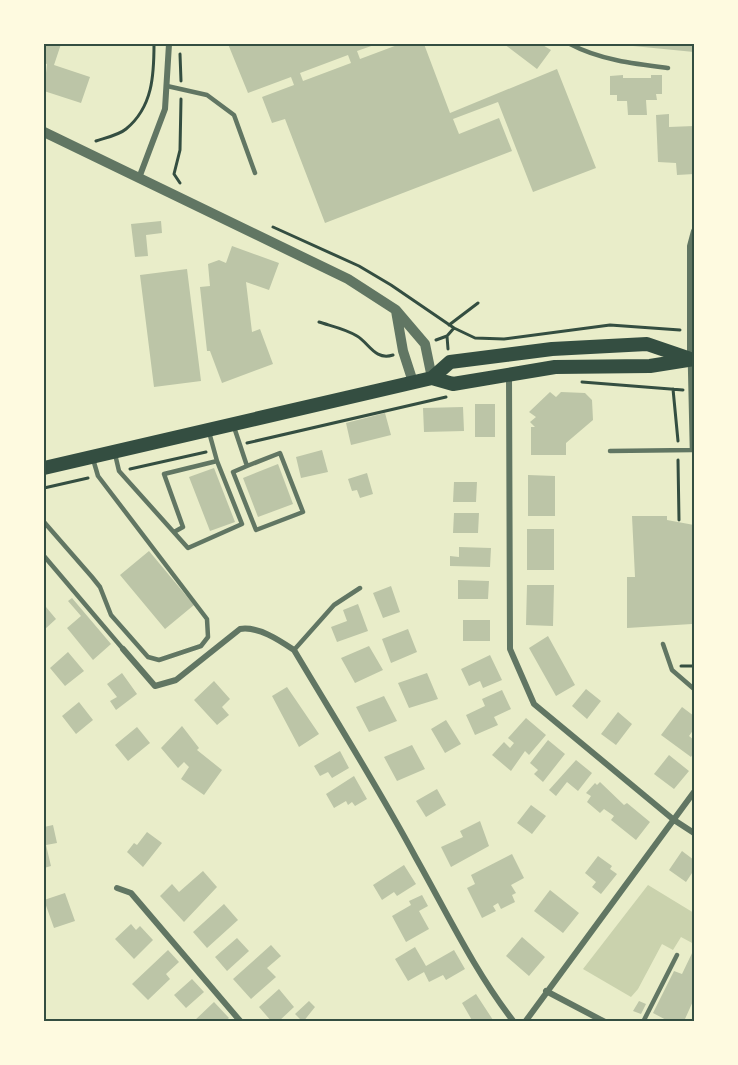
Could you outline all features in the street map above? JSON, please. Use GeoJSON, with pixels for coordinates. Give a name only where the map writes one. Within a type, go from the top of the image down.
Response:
{"type":"FeatureCollection","features":[{"type":"Feature","properties":{"kind":"main road"},"geometry":{"type":"LineString","coordinates":[[432,378],[450,362],[552,349],[646,344],[692,359]]}},
{"type":"Feature","properties":{"kind":"main road"},"geometry":{"type":"LineString","coordinates":[[44,468],[432,378],[453,384],[509,374],[581,366],[650,366],[692,359]]}},
{"type":"Feature","properties":{"kind":"street"},"geometry":{"type":"LineString","coordinates":[[139,178],[165,109],[169,44]]}},
{"type":"Feature","properties":{"kind":"street"},"geometry":{"type":"LineString","coordinates":[[44,132],[348,279],[396,310],[425,344],[432,378]]}},
{"type":"Feature","properties":{"kind":"street"},"geometry":{"type":"LineString","coordinates":[[692,359],[689,330],[690,246],[694,231]]}},
{"type":"Feature","properties":{"kind":"street"},"geometry":{"type":"LineString","coordinates":[[396,310],[403,351],[413,382]]}},
{"type":"Feature","properties":{"kind":"street"},"geometry":{"type":"LineString","coordinates":[[509,374],[510,649],[534,704],[674,820],[694,833]]}},
{"type":"Feature","properties":{"kind":"street"},"geometry":{"type":"LineString","coordinates":[[123,649],[155,686],[176,680],[240,629],[253,629],[276,638],[294,650],[415,855],[465,947],[514,1022]]}},
{"type":"Feature","properties":{"kind":"street"},"geometry":{"type":"LineString","coordinates":[[525,1022],[694,792]]}},
{"type":"Feature","properties":{"kind":"street"},"geometry":{"type":"LineString","coordinates":[[117,888],[131,893],[241,1022]]}},
{"type":"Feature","properties":{"kind":"street"},"geometry":{"type":"LineString","coordinates":[[546,991],[604,1022]]}},
{"type":"Feature","properties":{"kind":"lane"},"geometry":{"type":"LineString","coordinates":[[570,44],[616,60],[668,68]]}},
{"type":"Feature","properties":{"kind":"lane"},"geometry":{"type":"LineString","coordinates":[[166,86],[207,95],[234,115],[255,173]]}},
{"type":"Feature","properties":{"kind":"lane"},"geometry":{"type":"LineString","coordinates":[[610,451],[692,450],[692,359]]}},
{"type":"Feature","properties":{"kind":"lane"},"geometry":{"type":"LineString","coordinates":[[233,424],[247,466]]}},
{"type":"Feature","properties":{"kind":"lane"},"geometry":{"type":"LineString","coordinates":[[114,452],[119,471],[188,548],[242,524],[217,461],[208,430]]}},
{"type":"Feature","properties":{"kind":"lane"},"geometry":{"type":"LineString","coordinates":[[280,453],[303,512],[256,530],[233,471],[247,466],[280,453]]}},
{"type":"Feature","properties":{"kind":"lane"},"geometry":{"type":"LineString","coordinates":[[44,522],[100,587],[111,615],[148,657],[159,660],[201,646],[208,637],[207,619],[98,476],[93,457]]}},
{"type":"Feature","properties":{"kind":"lane"},"geometry":{"type":"LineString","coordinates":[[174,532],[183,527],[164,474],[217,461]]}},
{"type":"Feature","properties":{"kind":"lane"},"geometry":{"type":"LineString","coordinates":[[44,556],[123,649]]}},
{"type":"Feature","properties":{"kind":"lane"},"geometry":{"type":"LineString","coordinates":[[294,650],[334,605],[360,588]]}},
{"type":"Feature","properties":{"kind":"lane"},"geometry":{"type":"LineString","coordinates":[[663,644],[672,670],[694,689]]}},
{"type":"Feature","properties":{"kind":"lane"},"geometry":{"type":"LineString","coordinates":[[643,1022],[677,955]]}},
{"type":"Feature","properties":{"kind":"path"},"geometry":{"type":"LineString","coordinates":[[96,141],[126,130],[139,113],[152,91],[154,44]]}},
{"type":"Feature","properties":{"kind":"path"},"geometry":{"type":"LineString","coordinates":[[163,176],[174,174],[180,150],[180,44]]}},
{"type":"Feature","properties":{"kind":"path"},"geometry":{"type":"LineString","coordinates":[[448,325],[478,303]]}},
{"type":"Feature","properties":{"kind":"path"},"geometry":{"type":"LineString","coordinates":[[319,322],[358,336],[371,352],[387,357],[403,351]]}},
{"type":"Feature","properties":{"kind":"path"},"geometry":{"type":"LineString","coordinates":[[454,328],[475,338],[504,339],[610,326],[689,330]]}},
{"type":"Feature","properties":{"kind":"path"},"geometry":{"type":"LineString","coordinates":[[425,344],[447,336]]}},
{"type":"Feature","properties":{"kind":"path"},"geometry":{"type":"LineString","coordinates":[[576,381],[651,389],[691,390]]}},
{"type":"Feature","properties":{"kind":"green space"},"geometry":{"type":"Polygon","coordinates":[[[648,885],[694,913],[694,944],[681,937],[673,950],[662,944],[638,989],[631,997],[583,969],[648,885]]]}},
{"type":"Feature","properties":{"kind":"building"},"geometry":{"type":"Polygon","coordinates":[[[44,44],[61,44],[54,65],[90,77],[81,103],[44,91],[47,64],[44,63],[44,44]]]}},
{"type":"Feature","properties":{"kind":"building"},"geometry":{"type":"Polygon","coordinates":[[[228,44],[377,44],[357,51],[360,59],[400,44],[424,44],[450,113],[557,69],[596,168],[533,192],[498,102],[453,119],[459,134],[499,118],[512,151],[325,223],[285,119],[272,123],[262,97],[294,85],[291,77],[248,93],[228,44]],[[348,55],[300,73],[303,81],[351,63],[348,55]]]}},
{"type":"Feature","properties":{"kind":"building"},"geometry":{"type":"Polygon","coordinates":[[[504,44],[541,44],[551,50],[537,69],[504,44]]]}},
{"type":"Feature","properties":{"kind":"building"},"geometry":{"type":"Polygon","coordinates":[[[694,44],[694,52],[623,45],[694,44]]]}},
{"type":"Feature","properties":{"kind":"building"},"geometry":{"type":"Polygon","coordinates":[[[623,75],[623,78],[651,78],[651,75],[662,75],[662,94],[656,94],[657,100],[646,100],[647,115],[628,115],[627,101],[617,101],[617,95],[610,95],[610,76],[623,75]]]}},
{"type":"Feature","properties":{"kind":"building"},"geometry":{"type":"Polygon","coordinates":[[[669,114],[669,127],[694,126],[694,174],[677,175],[676,163],[658,162],[656,115],[669,114]]]}},
{"type":"Feature","properties":{"kind":"building"},"geometry":{"type":"Polygon","coordinates":[[[161,221],[162,233],[146,235],[148,256],[135,257],[131,224],[161,221]]]}},
{"type":"Feature","properties":{"kind":"building"},"geometry":{"type":"Polygon","coordinates":[[[232,246],[279,263],[269,290],[246,282],[252,332],[260,329],[273,364],[222,383],[210,351],[207,351],[200,287],[210,286],[208,264],[219,260],[226,263],[232,246]]]}},
{"type":"Feature","properties":{"kind":"building"},"geometry":{"type":"Polygon","coordinates":[[[187,269],[201,381],[154,387],[140,275],[187,269]]]}},
{"type":"Feature","properties":{"kind":"building"},"geometry":{"type":"Polygon","coordinates":[[[550,392],[556,397],[561,392],[585,393],[592,400],[593,420],[566,443],[566,455],[531,455],[531,427],[535,427],[530,422],[536,417],[529,412],[550,392]]]}},
{"type":"Feature","properties":{"kind":"building"},"geometry":{"type":"Polygon","coordinates":[[[475,404],[495,404],[495,437],[475,437],[475,404]]]}},
{"type":"Feature","properties":{"kind":"building"},"geometry":{"type":"Polygon","coordinates":[[[463,407],[464,431],[424,432],[423,408],[463,407]]]}},
{"type":"Feature","properties":{"kind":"building"},"geometry":{"type":"Polygon","coordinates":[[[385,413],[391,435],[351,445],[346,423],[385,413]]]}},
{"type":"Feature","properties":{"kind":"building"},"geometry":{"type":"Polygon","coordinates":[[[322,450],[328,472],[301,478],[296,457],[322,450]]]}},
{"type":"Feature","properties":{"kind":"building"},"geometry":{"type":"Polygon","coordinates":[[[278,464],[293,504],[258,517],[243,478],[278,464]]]}},
{"type":"Feature","properties":{"kind":"building"},"geometry":{"type":"Polygon","coordinates":[[[214,468],[235,522],[210,531],[189,477],[214,468]]]}},
{"type":"Feature","properties":{"kind":"building"},"geometry":{"type":"Polygon","coordinates":[[[367,473],[373,494],[360,498],[357,490],[352,491],[348,479],[367,473]]]}},
{"type":"Feature","properties":{"kind":"building"},"geometry":{"type":"Polygon","coordinates":[[[528,475],[555,476],[555,516],[528,516],[528,475]]]}},
{"type":"Feature","properties":{"kind":"building"},"geometry":{"type":"Polygon","coordinates":[[[454,482],[477,482],[476,502],[453,502],[454,482]]]}},
{"type":"Feature","properties":{"kind":"building"},"geometry":{"type":"Polygon","coordinates":[[[454,513],[479,513],[478,533],[453,533],[454,513]]]}},
{"type":"Feature","properties":{"kind":"building"},"geometry":{"type":"Polygon","coordinates":[[[632,516],[667,516],[667,520],[694,525],[694,641],[692,624],[627,628],[627,577],[635,577],[632,516]]]}},
{"type":"Feature","properties":{"kind":"building"},"geometry":{"type":"Polygon","coordinates":[[[527,529],[554,529],[554,570],[527,570],[527,529]]]}},
{"type":"Feature","properties":{"kind":"building"},"geometry":{"type":"Polygon","coordinates":[[[459,547],[491,548],[490,567],[450,566],[450,556],[459,557],[459,547]]]}},
{"type":"Feature","properties":{"kind":"building"},"geometry":{"type":"Polygon","coordinates":[[[149,551],[194,605],[165,629],[120,575],[149,551]]]}},
{"type":"Feature","properties":{"kind":"building"},"geometry":{"type":"Polygon","coordinates":[[[458,580],[489,581],[488,599],[458,599],[458,580]]]}},
{"type":"Feature","properties":{"kind":"building"},"geometry":{"type":"Polygon","coordinates":[[[527,585],[554,585],[553,626],[526,625],[527,585]]]}},
{"type":"Feature","properties":{"kind":"building"},"geometry":{"type":"Polygon","coordinates":[[[391,586],[400,612],[383,618],[373,593],[391,586]]]}},
{"type":"Feature","properties":{"kind":"building"},"geometry":{"type":"Polygon","coordinates":[[[72,598],[111,644],[93,660],[67,628],[81,616],[68,601],[72,598]]]}},
{"type":"Feature","properties":{"kind":"building"},"geometry":{"type":"Polygon","coordinates":[[[358,604],[368,631],[337,642],[331,627],[347,621],[343,610],[358,604]]]}},
{"type":"Feature","properties":{"kind":"building"},"geometry":{"type":"Polygon","coordinates":[[[46,607],[56,619],[44,630],[44,608],[46,607]]]}},
{"type":"Feature","properties":{"kind":"building"},"geometry":{"type":"Polygon","coordinates":[[[463,620],[490,620],[490,641],[463,641],[463,620]]]}},
{"type":"Feature","properties":{"kind":"building"},"geometry":{"type":"Polygon","coordinates":[[[408,629],[417,652],[391,663],[382,639],[408,629]]]}},
{"type":"Feature","properties":{"kind":"building"},"geometry":{"type":"Polygon","coordinates":[[[548,636],[575,685],[556,696],[529,648],[548,636]]]}},
{"type":"Feature","properties":{"kind":"building"},"geometry":{"type":"Polygon","coordinates":[[[369,646],[383,670],[355,683],[341,658],[369,646]]]}},
{"type":"Feature","properties":{"kind":"building"},"geometry":{"type":"Polygon","coordinates":[[[68,652],[84,671],[65,686],[50,668],[68,652]]]}},
{"type":"Feature","properties":{"kind":"building"},"geometry":{"type":"Polygon","coordinates":[[[490,655],[502,680],[483,688],[480,681],[469,686],[461,669],[490,655]]]}},
{"type":"Feature","properties":{"kind":"building"},"geometry":{"type":"Polygon","coordinates":[[[122,673],[137,694],[116,710],[110,701],[117,697],[107,684],[122,673]]]}},
{"type":"Feature","properties":{"kind":"building"},"geometry":{"type":"Polygon","coordinates":[[[427,673],[438,699],[409,708],[398,683],[427,673]]]}},
{"type":"Feature","properties":{"kind":"building"},"geometry":{"type":"Polygon","coordinates":[[[214,681],[230,699],[222,707],[229,715],[217,725],[194,700],[214,681]]]}},
{"type":"Feature","properties":{"kind":"building"},"geometry":{"type":"Polygon","coordinates":[[[287,687],[319,734],[299,747],[272,696],[287,687]]]}},
{"type":"Feature","properties":{"kind":"building"},"geometry":{"type":"Polygon","coordinates":[[[586,689],[601,701],[587,719],[572,706],[586,689]]]}},
{"type":"Feature","properties":{"kind":"building"},"geometry":{"type":"Polygon","coordinates":[[[502,690],[511,709],[494,717],[498,725],[475,735],[466,715],[485,706],[482,699],[502,690]]]}},
{"type":"Feature","properties":{"kind":"building"},"geometry":{"type":"Polygon","coordinates":[[[384,696],[397,721],[369,732],[356,707],[384,696]]]}},
{"type":"Feature","properties":{"kind":"building"},"geometry":{"type":"Polygon","coordinates":[[[79,702],[93,720],[76,734],[62,716],[79,702]]]}},
{"type":"Feature","properties":{"kind":"building"},"geometry":{"type":"Polygon","coordinates":[[[682,707],[694,716],[694,729],[689,736],[694,740],[694,752],[691,757],[661,735],[682,707]]]}},
{"type":"Feature","properties":{"kind":"building"},"geometry":{"type":"Polygon","coordinates":[[[618,712],[632,724],[616,745],[601,734],[618,712]]]}},
{"type":"Feature","properties":{"kind":"building"},"geometry":{"type":"Polygon","coordinates":[[[526,718],[546,735],[529,755],[525,751],[511,771],[492,755],[504,742],[510,748],[514,743],[508,738],[526,718]]]}},
{"type":"Feature","properties":{"kind":"building"},"geometry":{"type":"Polygon","coordinates":[[[446,720],[461,744],[445,753],[431,729],[446,720]]]}},
{"type":"Feature","properties":{"kind":"building"},"geometry":{"type":"Polygon","coordinates":[[[182,726],[199,748],[197,750],[222,770],[204,795],[181,779],[189,767],[184,762],[178,768],[161,748],[182,726]]]}},
{"type":"Feature","properties":{"kind":"building"},"geometry":{"type":"Polygon","coordinates":[[[137,727],[150,743],[128,761],[115,745],[137,727]]]}},
{"type":"Feature","properties":{"kind":"building"},"geometry":{"type":"Polygon","coordinates":[[[548,740],[565,754],[543,782],[534,774],[538,770],[530,763],[548,740]]]}},
{"type":"Feature","properties":{"kind":"building"},"geometry":{"type":"Polygon","coordinates":[[[412,745],[425,769],[397,781],[384,757],[412,745]]]}},
{"type":"Feature","properties":{"kind":"building"},"geometry":{"type":"Polygon","coordinates":[[[340,751],[349,768],[332,778],[328,772],[320,776],[314,766],[340,751]]]}},
{"type":"Feature","properties":{"kind":"building"},"geometry":{"type":"Polygon","coordinates":[[[669,755],[689,771],[674,789],[654,774],[669,755]]]}},
{"type":"Feature","properties":{"kind":"building"},"geometry":{"type":"Polygon","coordinates":[[[576,760],[592,773],[578,791],[567,782],[556,796],[549,790],[576,760]]]}},
{"type":"Feature","properties":{"kind":"building"},"geometry":{"type":"Polygon","coordinates":[[[354,776],[367,799],[355,806],[352,802],[348,805],[346,801],[334,808],[326,794],[354,776]]]}},
{"type":"Feature","properties":{"kind":"building"},"geometry":{"type":"Polygon","coordinates":[[[600,782],[624,805],[627,803],[650,822],[636,840],[611,820],[614,816],[604,809],[600,813],[587,802],[591,796],[586,793],[595,783],[597,785],[600,782]]]}},
{"type":"Feature","properties":{"kind":"building"},"geometry":{"type":"Polygon","coordinates":[[[437,789],[446,805],[426,817],[416,801],[437,789]]]}},
{"type":"Feature","properties":{"kind":"building"},"geometry":{"type":"Polygon","coordinates":[[[531,805],[546,816],[532,834],[517,823],[531,805]]]}},
{"type":"Feature","properties":{"kind":"building"},"geometry":{"type":"Polygon","coordinates":[[[480,821],[489,846],[451,867],[441,847],[463,837],[460,831],[480,821]]]}},
{"type":"Feature","properties":{"kind":"building"},"geometry":{"type":"Polygon","coordinates":[[[53,825],[57,843],[46,845],[51,866],[44,868],[44,827],[53,825]]]}},
{"type":"Feature","properties":{"kind":"building"},"geometry":{"type":"Polygon","coordinates":[[[147,832],[162,843],[143,867],[127,852],[134,843],[137,845],[147,832]]]}},
{"type":"Feature","properties":{"kind":"building"},"geometry":{"type":"Polygon","coordinates":[[[682,851],[694,860],[694,870],[686,882],[669,870],[682,851]]]}},
{"type":"Feature","properties":{"kind":"building"},"geometry":{"type":"Polygon","coordinates":[[[512,854],[524,878],[511,885],[516,893],[512,895],[515,902],[501,909],[498,903],[493,906],[496,911],[482,918],[467,888],[475,884],[471,875],[512,854]]]}},
{"type":"Feature","properties":{"kind":"building"},"geometry":{"type":"Polygon","coordinates":[[[598,856],[612,866],[610,869],[617,874],[601,894],[592,887],[596,882],[585,873],[598,856]]]}},
{"type":"Feature","properties":{"kind":"building"},"geometry":{"type":"Polygon","coordinates":[[[404,865],[416,884],[397,896],[394,892],[382,900],[373,885],[404,865]]]}},
{"type":"Feature","properties":{"kind":"building"},"geometry":{"type":"Polygon","coordinates":[[[203,871],[217,887],[184,922],[160,896],[172,884],[179,892],[203,871]]]}},
{"type":"Feature","properties":{"kind":"building"},"geometry":{"type":"Polygon","coordinates":[[[550,890],[579,913],[563,933],[534,911],[550,890]]]}},
{"type":"Feature","properties":{"kind":"building"},"geometry":{"type":"Polygon","coordinates":[[[65,893],[75,921],[54,928],[44,900],[65,893]]]}},
{"type":"Feature","properties":{"kind":"building"},"geometry":{"type":"Polygon","coordinates":[[[422,895],[428,906],[419,911],[429,929],[406,942],[392,916],[411,905],[409,901],[422,895]]]}},
{"type":"Feature","properties":{"kind":"building"},"geometry":{"type":"Polygon","coordinates":[[[224,904],[238,920],[207,948],[193,932],[224,904]]]}},
{"type":"Feature","properties":{"kind":"building"},"geometry":{"type":"Polygon","coordinates":[[[131,924],[136,930],[140,926],[153,940],[134,959],[115,939],[131,924]]]}},
{"type":"Feature","properties":{"kind":"building"},"geometry":{"type":"Polygon","coordinates":[[[522,937],[545,957],[529,976],[506,956],[522,937]]]}},
{"type":"Feature","properties":{"kind":"building"},"geometry":{"type":"Polygon","coordinates":[[[237,938],[249,951],[227,971],[215,957],[237,938]]]}},
{"type":"Feature","properties":{"kind":"building"},"geometry":{"type":"Polygon","coordinates":[[[271,945],[281,956],[267,968],[276,977],[251,999],[233,979],[271,945]]]}},
{"type":"Feature","properties":{"kind":"building"},"geometry":{"type":"Polygon","coordinates":[[[415,947],[426,966],[454,950],[465,969],[446,980],[443,975],[429,982],[424,972],[408,981],[395,959],[415,947]]]}},
{"type":"Feature","properties":{"kind":"building"},"geometry":{"type":"Polygon","coordinates":[[[694,949],[694,999],[685,1019],[689,1022],[670,1022],[653,1013],[674,971],[682,974],[694,949]]]}},
{"type":"Feature","properties":{"kind":"building"},"geometry":{"type":"Polygon","coordinates":[[[168,950],[179,962],[166,974],[170,979],[148,1000],[132,984],[168,950]]]}},
{"type":"Feature","properties":{"kind":"building"},"geometry":{"type":"Polygon","coordinates":[[[192,979],[204,992],[186,1008],[174,995],[192,979]]]}},
{"type":"Feature","properties":{"kind":"building"},"geometry":{"type":"Polygon","coordinates":[[[279,989],[294,1007],[278,1022],[272,1022],[259,1007],[279,989]]]}},
{"type":"Feature","properties":{"kind":"building"},"geometry":{"type":"Polygon","coordinates":[[[476,994],[493,1020],[490,1022],[473,1022],[462,1003],[476,994]]]}},
{"type":"Feature","properties":{"kind":"building"},"geometry":{"type":"Polygon","coordinates":[[[309,1001],[315,1007],[303,1022],[298,1022],[300,1019],[295,1014],[309,1001]]]}},
{"type":"Feature","properties":{"kind":"building"},"geometry":{"type":"Polygon","coordinates":[[[639,1001],[646,1004],[641,1014],[633,1011],[639,1001]]]}},
{"type":"Feature","properties":{"kind":"building"},"geometry":{"type":"Polygon","coordinates":[[[214,1002],[229,1018],[224,1022],[193,1022],[214,1002]]]}}]}
